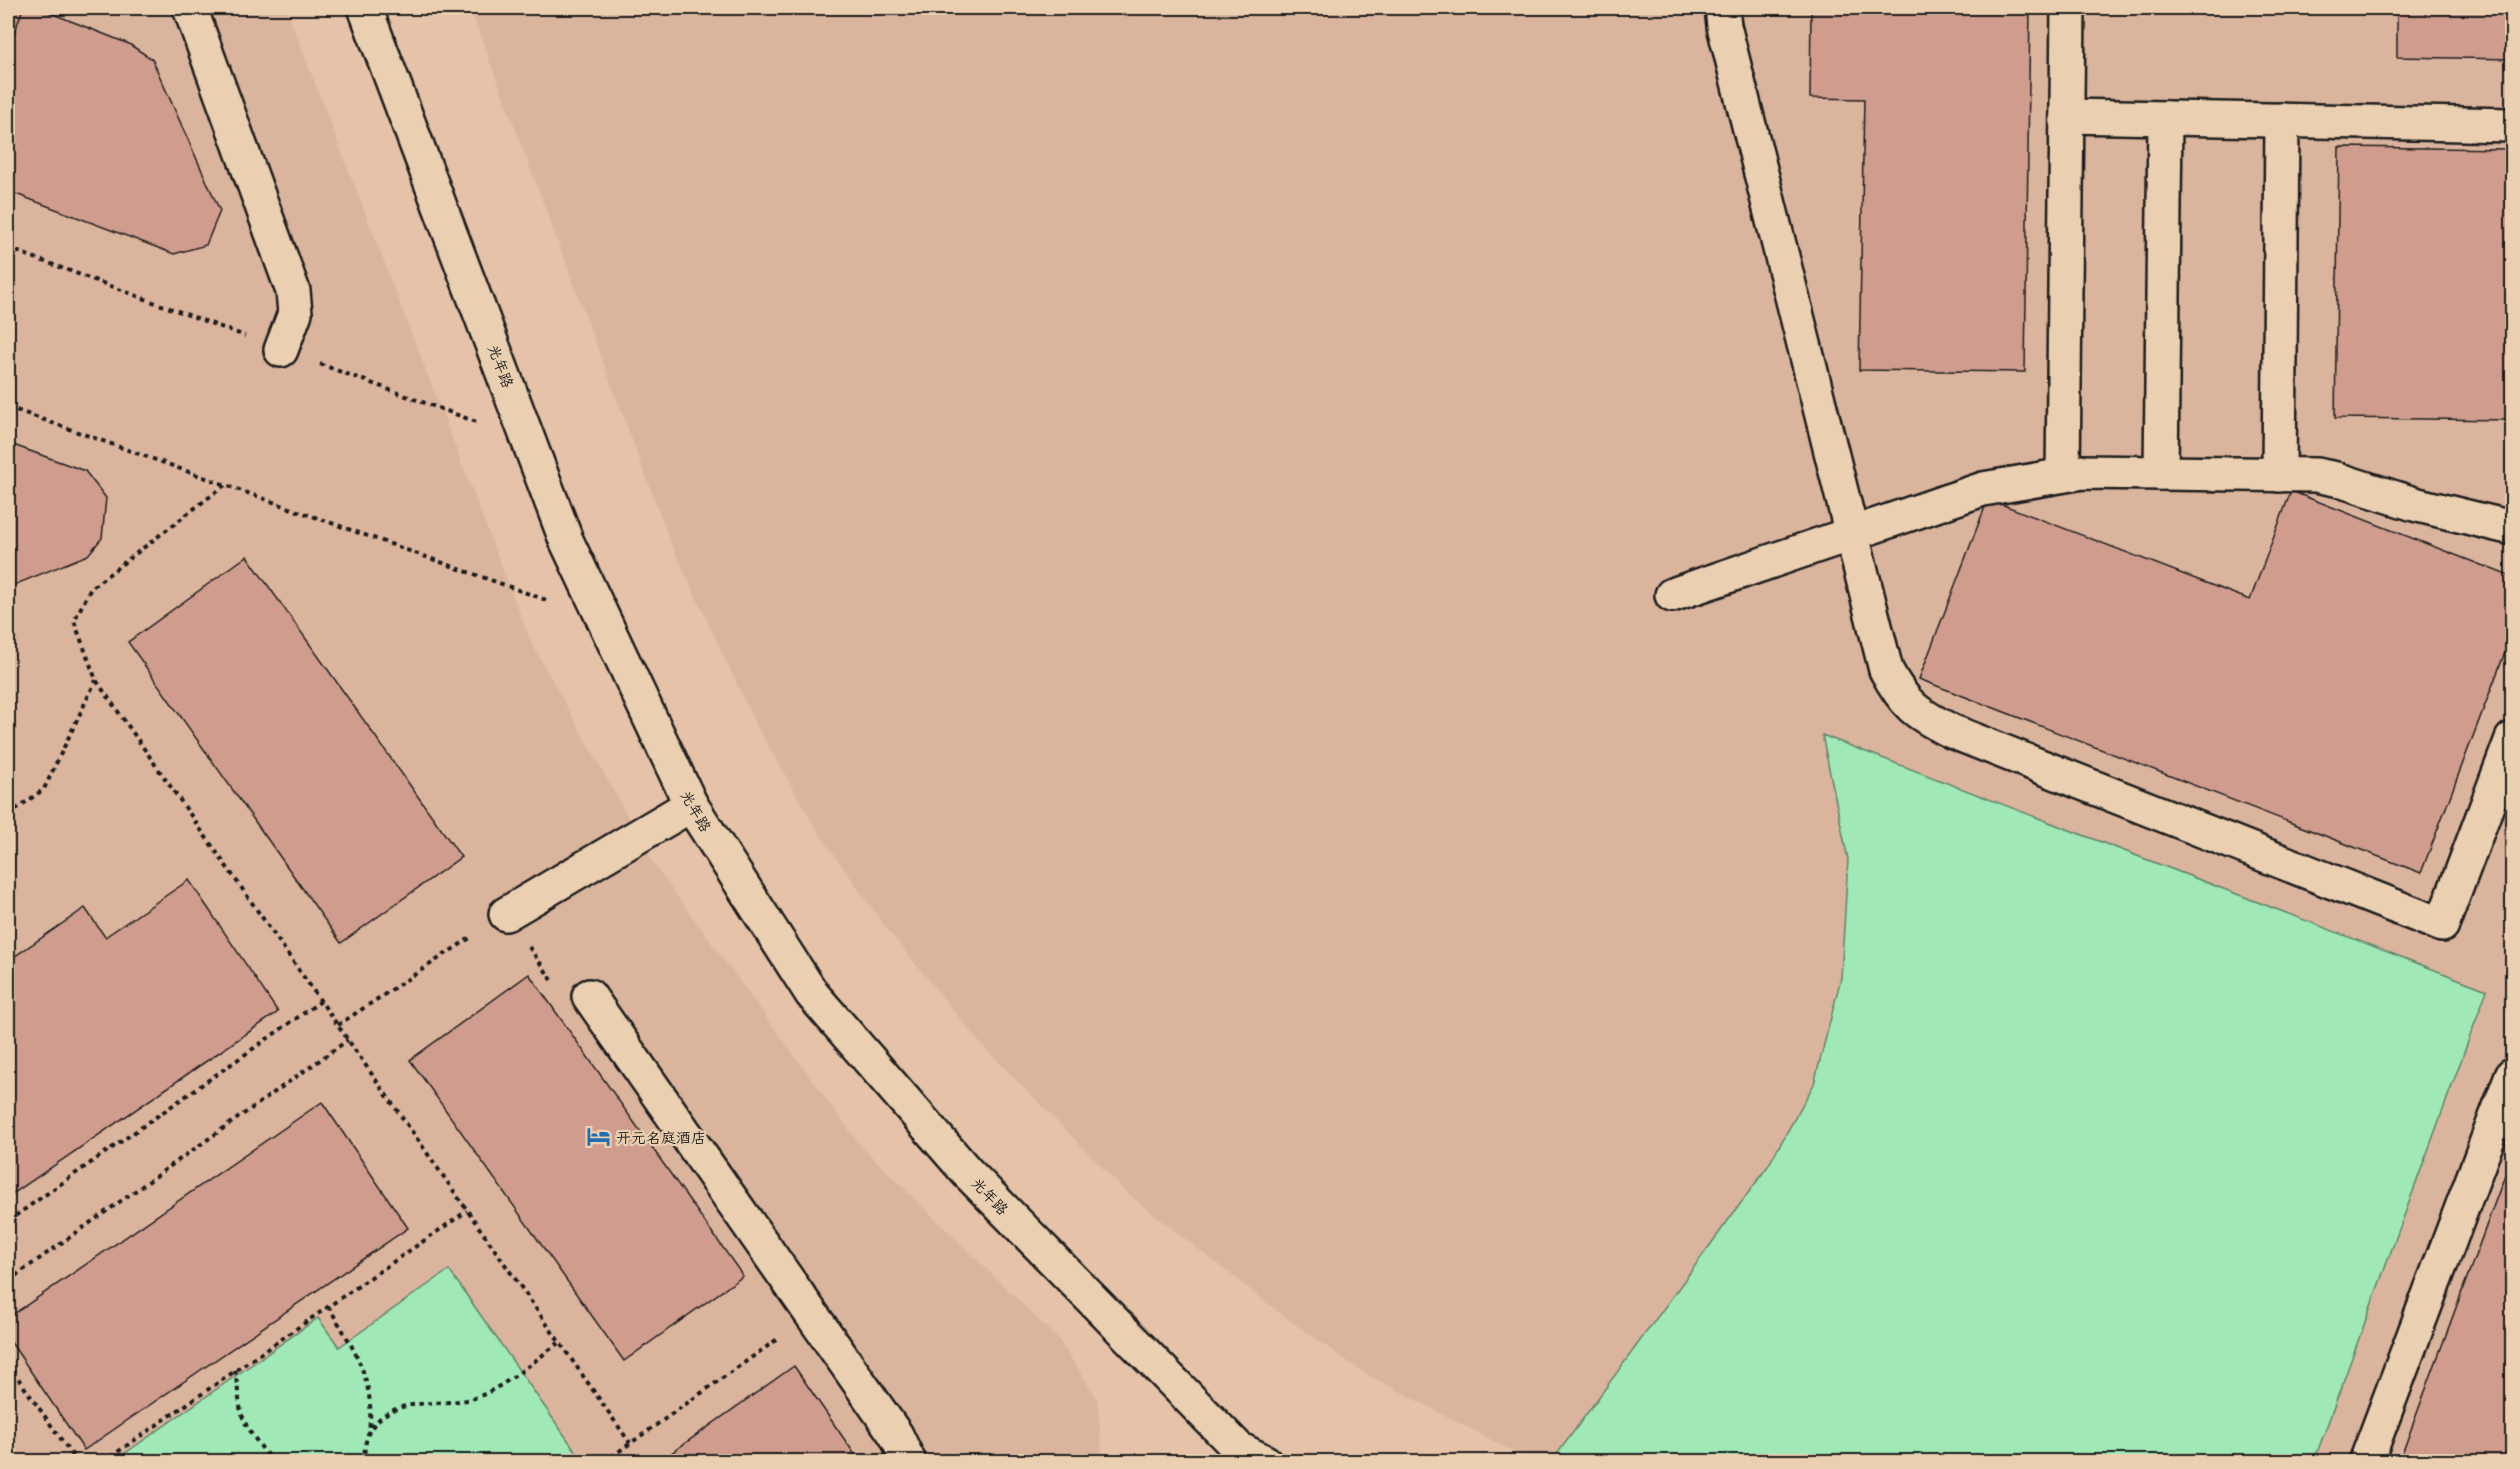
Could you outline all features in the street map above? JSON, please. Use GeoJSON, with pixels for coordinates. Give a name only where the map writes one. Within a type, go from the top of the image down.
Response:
{"type":"FeatureCollection","features":[{"type":"Feature","properties":{"kind":"street"},"geometry":{"type":"LineString","coordinates":[[190,8],[293,291],[295,313],[281,350]]}},
{"type":"Feature","properties":{"kind":"street","name":"光年路"},"geometry":{"type":"LineString","coordinates":[[365,8],[566,540],[691,805],[820,1002],[967,1172],[1243,1457]]}},
{"type":"Feature","properties":{"kind":"street"},"geometry":{"type":"LineString","coordinates":[[1722,8],[1727,38],[1886,670],[1900,697],[1922,716],[1951,731],[2442,925],[2512,739]]}},
{"type":"Feature","properties":{"kind":"street"},"geometry":{"type":"LineString","coordinates":[[2063,476],[2068,8]]}},
{"type":"Feature","properties":{"kind":"street"},"geometry":{"type":"LineString","coordinates":[[2067,116],[2512,125]]}},
{"type":"Feature","properties":{"kind":"street"},"geometry":{"type":"LineString","coordinates":[[2161,473],[2165,118]]}},
{"type":"Feature","properties":{"kind":"street"},"geometry":{"type":"LineString","coordinates":[[2279,475],[2282,120]]}},
{"type":"Feature","properties":{"kind":"street"},"geometry":{"type":"LineString","coordinates":[[1672,595],[1983,489],[2083,472],[2316,475],[2336,479],[2414,504],[2512,528]]}},
{"type":"Feature","properties":{"kind":"street"},"geometry":{"type":"LineString","coordinates":[[506,914],[691,805]]}},
{"type":"Feature","properties":{"kind":"street"},"geometry":{"type":"LineString","coordinates":[[589,996],[896,1435],[909,1461]]}},
{"type":"Feature","properties":{"kind":"street"},"geometry":{"type":"LineString","coordinates":[[2366,1461],[2512,1075]]}},
{"type":"Feature","properties":{"kind":"path"},"geometry":{"type":"LineString","coordinates":[[8,406],[604,620]]}},
{"type":"Feature","properties":{"kind":"path"},"geometry":{"type":"LineString","coordinates":[[225,484],[91,588],[74,621],[96,680],[630,1443]]}},
{"type":"Feature","properties":{"kind":"path"},"geometry":{"type":"LineString","coordinates":[[8,815],[45,789],[96,680]]}},
{"type":"Feature","properties":{"kind":"path"},"geometry":{"type":"LineString","coordinates":[[338,1025],[506,914],[560,991],[589,996]]}},
{"type":"Feature","properties":{"kind":"path"},"geometry":{"type":"LineString","coordinates":[[8,1221],[321,1001]]}},
{"type":"Feature","properties":{"kind":"path"},"geometry":{"type":"LineString","coordinates":[[8,1281],[348,1040]]}},
{"type":"Feature","properties":{"kind":"path"},"geometry":{"type":"LineString","coordinates":[[103,1461],[467,1211]]}},
{"type":"Feature","properties":{"kind":"path"},"geometry":{"type":"LineString","coordinates":[[328,1306],[357,1354],[372,1408],[363,1461]]}},
{"type":"Feature","properties":{"kind":"path"},"geometry":{"type":"LineString","coordinates":[[604,1461],[812,1315]]}},
{"type":"Feature","properties":{"kind":"path"},"geometry":{"type":"LineString","coordinates":[[369,1432],[377,1421],[393,1410],[411,1405],[471,1399],[487,1391],[560,1342]]}},
{"type":"Feature","properties":{"kind":"path"},"geometry":{"type":"LineString","coordinates":[[8,1364],[77,1461]]}},
{"type":"Feature","properties":{"kind":"path"},"geometry":{"type":"LineString","coordinates":[[235,1370],[241,1413],[248,1429],[272,1461]]}},
{"type":"Feature","properties":{"kind":"shaded area"},"geometry":{"type":"Polygon","coordinates":[[[8,8],[286,8],[530,640],[657,869],[861,1146],[1058,1339],[1097,1398],[1102,1452],[1092,1461],[8,1461],[8,8]]]}},
{"type":"Feature","properties":{"kind":"shaded area"},"geometry":{"type":"Polygon","coordinates":[[[470,8],[2512,8],[2512,1461],[1531,1461],[1361,1371],[1280,1313],[1128,1194],[979,1042],[883,924],[817,830],[754,721],[670,541],[470,8]]]}},
{"type":"Feature","properties":{"kind":"green space"},"geometry":{"type":"Polygon","coordinates":[[[1822,735],[2487,990],[2314,1461],[1552,1461],[1768,1166],[1814,1084],[1841,978],[1848,859],[1822,735]]]}},
{"type":"Feature","properties":{"kind":"green space"},"geometry":{"type":"Polygon","coordinates":[[[449,1270],[577,1453],[565,1461],[114,1461],[318,1318],[339,1347],[449,1270]]]}},
{"type":"Feature","properties":{"kind":"building"},"geometry":{"type":"Polygon","coordinates":[[[8,8],[38,8],[129,44],[152,59],[220,211],[206,245],[174,254],[8,191],[8,8]]]}},
{"type":"Feature","properties":{"kind":"building"},"geometry":{"type":"Polygon","coordinates":[[[8,8],[23,8],[8,51],[8,8]]]}},
{"type":"Feature","properties":{"kind":"building"},"geometry":{"type":"Polygon","coordinates":[[[1811,8],[2030,8],[2025,372],[1859,370],[1864,99],[1810,98],[1811,8]]]}},
{"type":"Feature","properties":{"kind":"building"},"geometry":{"type":"Polygon","coordinates":[[[2397,8],[2512,8],[2512,59],[2397,57],[2397,8]]]}},
{"type":"Feature","properties":{"kind":"building"},"geometry":{"type":"Polygon","coordinates":[[[2339,147],[2512,149],[2512,420],[2335,418],[2339,147]]]}},
{"type":"Feature","properties":{"kind":"building"},"geometry":{"type":"Polygon","coordinates":[[[8,443],[85,471],[106,498],[102,538],[88,555],[9,587],[8,443]]]}},
{"type":"Feature","properties":{"kind":"building"},"geometry":{"type":"Polygon","coordinates":[[[2291,491],[2512,577],[2512,634],[2421,873],[1919,679],[1988,499],[2250,600],[2291,491]]]}},
{"type":"Feature","properties":{"kind":"building"},"geometry":{"type":"Polygon","coordinates":[[[247,556],[461,857],[341,943],[128,642],[247,556]]]}},
{"type":"Feature","properties":{"kind":"building"},"geometry":{"type":"Polygon","coordinates":[[[189,880],[278,1012],[8,1197],[8,961],[85,908],[105,937],[189,880]]]}},
{"type":"Feature","properties":{"kind":"building"},"geometry":{"type":"Polygon","coordinates":[[[529,974],[743,1276],[624,1361],[410,1060],[529,974]]]}},
{"type":"Feature","properties":{"kind":"building"},"geometry":{"type":"Polygon","coordinates":[[[322,1102],[408,1228],[84,1450],[8,1338],[8,1318],[322,1102]]]}},
{"type":"Feature","properties":{"kind":"building"},"geometry":{"type":"Polygon","coordinates":[[[2512,1156],[2512,1462],[2399,1462],[2512,1156]]]}},
{"type":"Feature","properties":{"kind":"building"},"geometry":{"type":"Polygon","coordinates":[[[794,1366],[860,1462],[660,1462],[660,1461],[794,1366]]]}},
{"type":"Feature","properties":{"kind":"place","name":"开元名庭酒店"},"geometry":{"type":"Point","coordinates":[598,1137]}}]}
